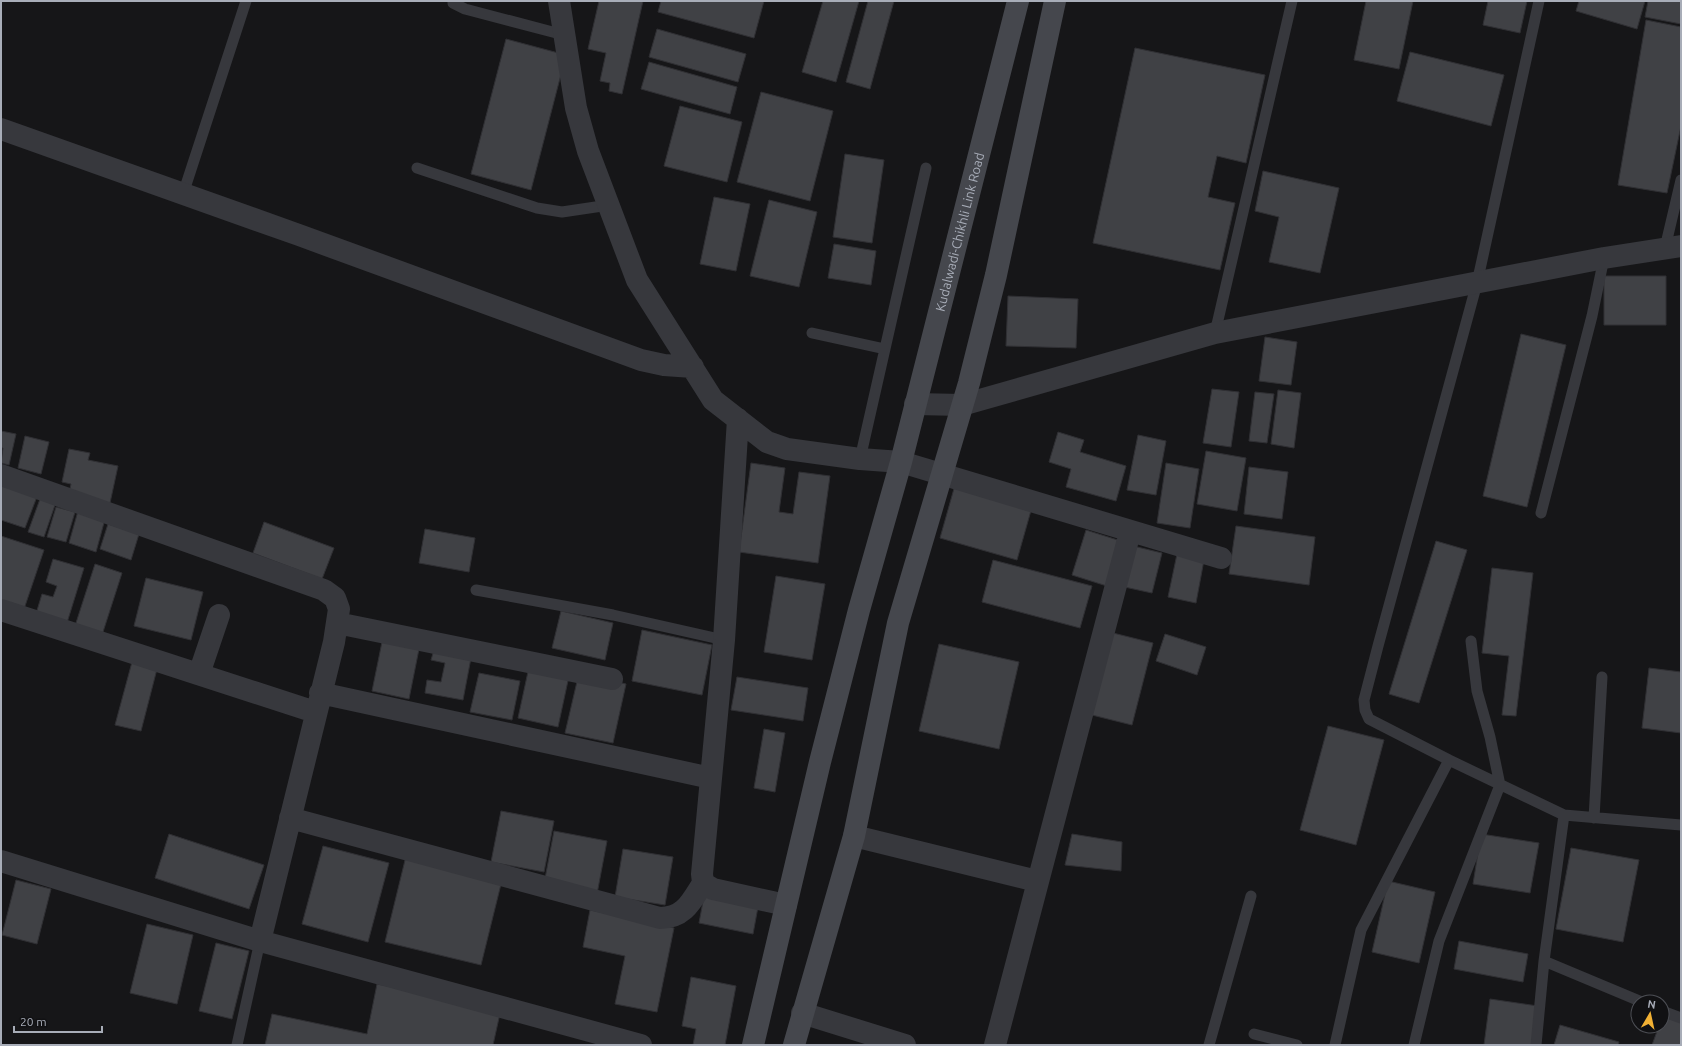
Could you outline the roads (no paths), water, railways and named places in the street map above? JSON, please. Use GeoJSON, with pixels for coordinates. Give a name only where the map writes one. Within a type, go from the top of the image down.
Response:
{"type":"FeatureCollection","features":[{"type":"Feature","properties":{"kind":"main road","name":"Kudalwadi-Chikhli Link Road"},"geometry":{"type":"LineString","coordinates":[[753,1045],[820,762],[859,610],[901,462],[1018,1]]}},
{"type":"Feature","properties":{"kind":"main road"},"geometry":{"type":"LineString","coordinates":[[794,1045],[854,836],[898,623],[969,383],[996,275],[1055,1]]}},
{"type":"Feature","properties":{"kind":"street"},"geometry":{"type":"LineString","coordinates":[[559,1],[576,108],[588,151],[637,280],[713,400],[767,442],[787,449],[860,459],[901,462],[942,476],[1220,558]]}},
{"type":"Feature","properties":{"kind":"street"},"geometry":{"type":"LineString","coordinates":[[1,129],[641,360],[664,365],[692,367]]}},
{"type":"Feature","properties":{"kind":"street"},"geometry":{"type":"LineString","coordinates":[[916,404],[962,405],[1215,333],[1604,258],[1673,247]]}},
{"type":"Feature","properties":{"kind":"street"},"geometry":{"type":"LineString","coordinates":[[290,818],[660,918],[671,918],[683,911],[703,884],[702,874],[724,640],[738,419]]}},
{"type":"Feature","properties":{"kind":"street"},"geometry":{"type":"LineString","coordinates":[[1,475],[324,590],[336,598],[339,609],[334,642],[260,941]]}},
{"type":"Feature","properties":{"kind":"street"},"geometry":{"type":"LineString","coordinates":[[995,1045],[1130,532]]}},
{"type":"Feature","properties":{"kind":"street"},"geometry":{"type":"LineString","coordinates":[[1,610],[199,674],[318,703],[711,778]]}},
{"type":"Feature","properties":{"kind":"street"},"geometry":{"type":"LineString","coordinates":[[199,674],[219,615]]}},
{"type":"Feature","properties":{"kind":"street"},"geometry":{"type":"LineString","coordinates":[[337,623],[612,679]]}},
{"type":"Feature","properties":{"kind":"street"},"geometry":{"type":"LineString","coordinates":[[854,836],[1037,881]]}},
{"type":"Feature","properties":{"kind":"street"},"geometry":{"type":"LineString","coordinates":[[1,861],[260,941],[641,1045]]}},
{"type":"Feature","properties":{"kind":"street"},"geometry":{"type":"LineString","coordinates":[[703,884],[713,888],[786,904]]}},
{"type":"Feature","properties":{"kind":"street"},"geometry":{"type":"LineString","coordinates":[[802,1013],[905,1045]]}},
{"type":"Feature","properties":{"kind":"lane"},"geometry":{"type":"LineString","coordinates":[[183,194],[246,1]]}},
{"type":"Feature","properties":{"kind":"lane"},"geometry":{"type":"LineString","coordinates":[[453,1],[453,3],[466,9],[564,35]]}},
{"type":"Feature","properties":{"kind":"lane"},"geometry":{"type":"LineString","coordinates":[[1215,333],[1292,1]]}},
{"type":"Feature","properties":{"kind":"lane"},"geometry":{"type":"LineString","coordinates":[[1539,1],[1477,283],[1378,646],[1364,700],[1365,710],[1369,719],[1449,760],[1564,815],[1681,825]]}},
{"type":"Feature","properties":{"kind":"lane"},"geometry":{"type":"LineString","coordinates":[[417,168],[537,208],[562,212],[609,205]]}},
{"type":"Feature","properties":{"kind":"lane"},"geometry":{"type":"LineString","coordinates":[[860,459],[926,168]]}},
{"type":"Feature","properties":{"kind":"lane"},"geometry":{"type":"LineString","coordinates":[[1673,247],[1681,180]]}},
{"type":"Feature","properties":{"kind":"lane"},"geometry":{"type":"LineString","coordinates":[[1541,513],[1592,316],[1604,258]]}},
{"type":"Feature","properties":{"kind":"lane"},"geometry":{"type":"LineString","coordinates":[[812,333],[885,349]]}},
{"type":"Feature","properties":{"kind":"lane"},"geometry":{"type":"LineString","coordinates":[[476,590],[613,615],[724,640]]}},
{"type":"Feature","properties":{"kind":"lane"},"geometry":{"type":"LineString","coordinates":[[1414,1045],[1439,941],[1500,785],[1490,737],[1477,691],[1471,641]]}},
{"type":"Feature","properties":{"kind":"lane"},"geometry":{"type":"LineString","coordinates":[[1594,818],[1602,677]]}},
{"type":"Feature","properties":{"kind":"lane"},"geometry":{"type":"LineString","coordinates":[[1335,1045],[1361,930],[1449,760]]}},
{"type":"Feature","properties":{"kind":"lane"},"geometry":{"type":"LineString","coordinates":[[1536,1045],[1544,961],[1564,815]]}},
{"type":"Feature","properties":{"kind":"lane"},"geometry":{"type":"LineString","coordinates":[[1209,1045],[1251,896]]}},
{"type":"Feature","properties":{"kind":"lane"},"geometry":{"type":"LineString","coordinates":[[237,1045],[260,941]]}},
{"type":"Feature","properties":{"kind":"lane"},"geometry":{"type":"LineString","coordinates":[[1544,961],[1630,997]]}},
{"type":"Feature","properties":{"kind":"lane"},"geometry":{"type":"LineString","coordinates":[[1670,1013],[1681,1018]]}},
{"type":"Feature","properties":{"kind":"lane"},"geometry":{"type":"LineString","coordinates":[[1254,1034],[1297,1045]]}}]}
